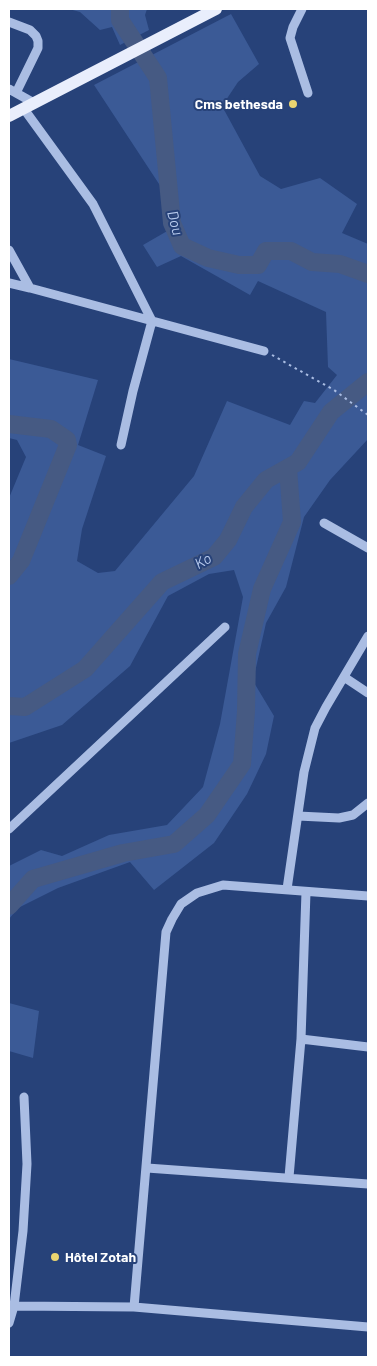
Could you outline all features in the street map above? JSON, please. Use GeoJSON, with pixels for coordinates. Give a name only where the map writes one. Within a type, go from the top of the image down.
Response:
{"type":"FeatureCollection","features":[{"type":"Feature","properties":{"kind":"main road"},"geometry":{"type":"LineString","coordinates":[[9,116],[216,9]]}},
{"type":"Feature","properties":{"kind":"street"},"geometry":{"type":"LineString","coordinates":[[302,9],[290,38],[308,93]]}},
{"type":"Feature","properties":{"kind":"street"},"geometry":{"type":"LineString","coordinates":[[9,22],[30,30],[38,41],[38,48],[13,91],[29,106],[93,204],[152,321],[121,445]]}},
{"type":"Feature","properties":{"kind":"street"},"geometry":{"type":"LineString","coordinates":[[9,250],[30,288]]}},
{"type":"Feature","properties":{"kind":"street"},"geometry":{"type":"LineString","coordinates":[[9,283],[264,350]]}},
{"type":"Feature","properties":{"kind":"street"},"geometry":{"type":"LineString","coordinates":[[324,523],[368,548]]}},
{"type":"Feature","properties":{"kind":"street"},"geometry":{"type":"LineString","coordinates":[[9,829],[225,627]]}},
{"type":"Feature","properties":{"kind":"street"},"geometry":{"type":"LineString","coordinates":[[287,889],[304,772],[315,728],[368,636]]}},
{"type":"Feature","properties":{"kind":"street"},"geometry":{"type":"LineString","coordinates":[[344,677],[368,693]]}},
{"type":"Feature","properties":{"kind":"street"},"geometry":{"type":"LineString","coordinates":[[298,816],[338,818],[353,814],[368,803]]}},
{"type":"Feature","properties":{"kind":"street"},"geometry":{"type":"LineString","coordinates":[[134,1307],[166,932],[172,919],[181,904],[197,894],[223,885],[368,896]]}},
{"type":"Feature","properties":{"kind":"street"},"geometry":{"type":"LineString","coordinates":[[289,1177],[301,1039],[306,892]]}},
{"type":"Feature","properties":{"kind":"street"},"geometry":{"type":"LineString","coordinates":[[301,1039],[368,1046]]}},
{"type":"Feature","properties":{"kind":"street"},"geometry":{"type":"LineString","coordinates":[[9,1323],[14,1306],[23,1231],[27,1164],[24,1097]]}},
{"type":"Feature","properties":{"kind":"street"},"geometry":{"type":"LineString","coordinates":[[147,1168],[368,1184]]}},
{"type":"Feature","properties":{"kind":"street"},"geometry":{"type":"LineString","coordinates":[[14,1306],[134,1307],[368,1328]]}},
{"type":"Feature","properties":{"kind":"path"},"geometry":{"type":"LineString","coordinates":[[264,350],[334,390],[368,415]]}},
{"type":"Feature","properties":{"kind":"shaded area"},"geometry":{"type":"Polygon","coordinates":[[[69,9],[147,9],[145,15],[149,30],[120,45],[112,27],[100,30],[80,12],[69,9]]]}},
{"type":"Feature","properties":{"kind":"shaded area"},"geometry":{"type":"Polygon","coordinates":[[[231,14],[259,64],[238,82],[222,106],[260,176],[281,189],[320,178],[357,204],[342,233],[368,244],[368,439],[330,480],[304,517],[286,587],[266,623],[253,681],[274,716],[266,754],[247,794],[214,843],[154,890],[130,862],[58,888],[18,908],[9,919],[9,866],[41,850],[62,856],[109,835],[167,825],[203,787],[220,724],[243,597],[234,570],[209,574],[168,596],[130,666],[62,725],[9,743],[9,498],[26,457],[17,440],[9,438],[9,359],[98,380],[78,445],[106,456],[82,529],[77,561],[98,573],[115,571],[194,476],[227,401],[290,425],[304,401],[315,403],[337,375],[328,367],[326,312],[258,281],[250,295],[181,256],[157,267],[143,245],[169,230],[161,187],[94,85],[231,14]]]}},
{"type":"Feature","properties":{"kind":"shaded area"},"geometry":{"type":"Polygon","coordinates":[[[9,1003],[39,1011],[33,1058],[9,1051],[9,1003]]]}},
{"type":"Feature","properties":{"kind":"waterway","name":"Dou"},"geometry":{"type":"LineString","coordinates":[[120,9],[120,20],[158,78],[172,223],[182,246],[208,258],[239,265],[258,265],[266,251],[291,251],[312,262],[340,264],[368,274]]}},
{"type":"Feature","properties":{"kind":"waterway","name":"Ko"},"geometry":{"type":"LineString","coordinates":[[9,706],[25,707],[85,669],[162,582],[214,557],[228,540],[244,507],[266,480],[298,462],[331,412],[368,382]]}},
{"type":"Feature","properties":{"kind":"waterway","name":"Ko"},"geometry":{"type":"LineString","coordinates":[[9,424],[51,429],[67,440],[68,445],[21,561],[9,576]]}},
{"type":"Feature","properties":{"kind":"waterway"},"geometry":{"type":"LineString","coordinates":[[9,906],[33,879],[123,853],[174,844],[207,815],[242,764],[246,711],[247,654],[262,589],[292,522],[288,468]]}},
{"type":"Feature","properties":{"kind":"place","name":"Cms bethesda"},"geometry":{"type":"Point","coordinates":[293,104]}},
{"type":"Feature","properties":{"kind":"place","name":"Hôtel Zotah"},"geometry":{"type":"Point","coordinates":[55,1257]}}]}
